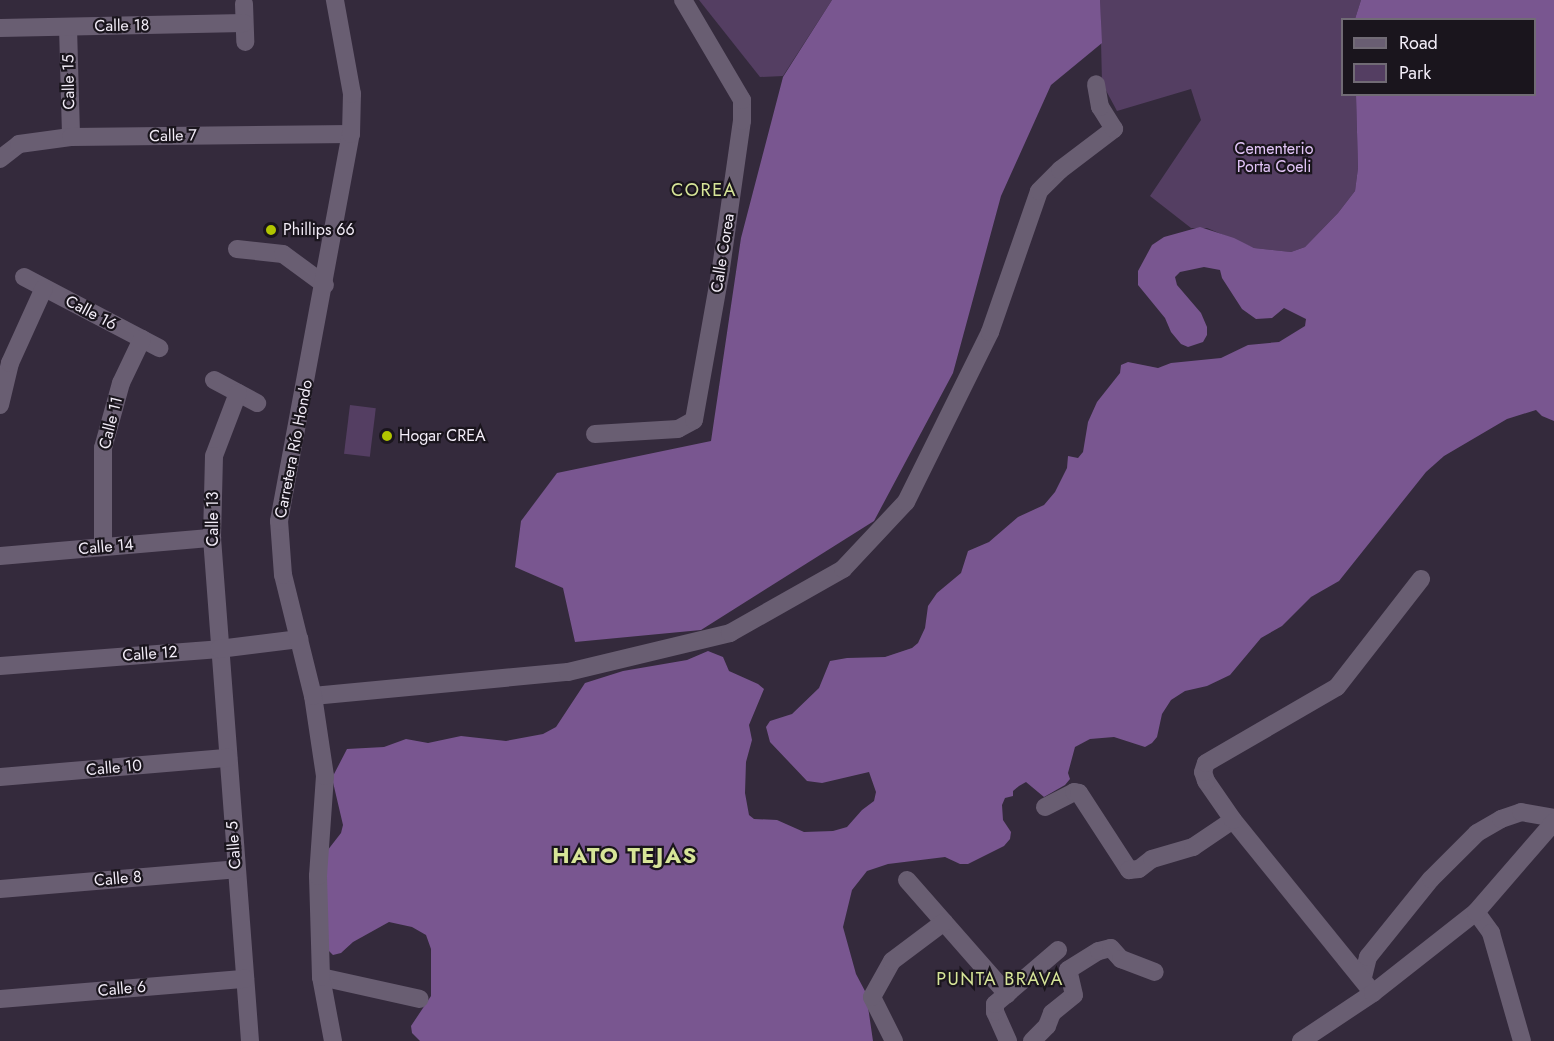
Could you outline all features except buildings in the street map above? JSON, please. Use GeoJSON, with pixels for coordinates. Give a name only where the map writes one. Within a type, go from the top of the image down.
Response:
{"type":"FeatureCollection","features":[{"type":"Feature","properties":{"kind":"street","name":"Carretera Río Hondo"},"geometry":{"type":"LineString","coordinates":[[333,1041],[321,977],[318,876],[325,776],[313,696],[283,575],[279,521],[325,285],[351,134],[351,94],[335,0]]}},
{"type":"Feature","properties":{"kind":"street","name":"Calle Corea"},"geometry":{"type":"LineString","coordinates":[[595,434],[678,429],[694,420],[721,268],[742,121],[742,100],[683,0]]}},
{"type":"Feature","properties":{"kind":"street"},"geometry":{"type":"LineString","coordinates":[[244,4],[244,42]]}},
{"type":"Feature","properties":{"kind":"street","name":"Calle 18"},"geometry":{"type":"LineString","coordinates":[[0,28],[244,23]]}},
{"type":"Feature","properties":{"kind":"street","name":"Calle 15"},"geometry":{"type":"LineString","coordinates":[[68,27],[70,137]]}},
{"type":"Feature","properties":{"kind":"street"},"geometry":{"type":"LineString","coordinates":[[313,696],[568,672],[730,633],[843,568],[906,502],[990,332],[1039,191],[1060,170],[1114,129],[1100,107],[1096,84]]}},
{"type":"Feature","properties":{"kind":"street","name":"Calle 7"},"geometry":{"type":"LineString","coordinates":[[0,159],[19,144],[70,137],[351,134]]}},
{"type":"Feature","properties":{"kind":"street"},"geometry":{"type":"LineString","coordinates":[[237,249],[283,254],[325,285]]}},
{"type":"Feature","properties":{"kind":"street","name":"Calle 16"},"geometry":{"type":"LineString","coordinates":[[24,277],[159,348]]}},
{"type":"Feature","properties":{"kind":"street"},"geometry":{"type":"LineString","coordinates":[[0,405],[10,363],[44,288]]}},
{"type":"Feature","properties":{"kind":"street","name":"Calle 11"},"geometry":{"type":"LineString","coordinates":[[103,547],[103,448],[121,384],[142,339]]}},
{"type":"Feature","properties":{"kind":"street"},"geometry":{"type":"LineString","coordinates":[[214,380],[257,403]]}},
{"type":"Feature","properties":{"kind":"street","name":"Calle 13"},"geometry":{"type":"LineString","coordinates":[[219,649],[212,538],[214,456],[238,393]]}},
{"type":"Feature","properties":{"kind":"street","name":"Calle 14"},"geometry":{"type":"LineString","coordinates":[[0,556],[212,538]]}},
{"type":"Feature","properties":{"kind":"street"},"geometry":{"type":"LineString","coordinates":[[1373,993],[1363,977],[1233,820],[1206,781],[1203,771],[1206,763],[1337,687],[1421,579]]}},
{"type":"Feature","properties":{"kind":"street","name":"Calle 12"},"geometry":{"type":"LineString","coordinates":[[0,666],[219,649],[299,639]]}},
{"type":"Feature","properties":{"kind":"street","name":"Calle 5"},"geometry":{"type":"LineString","coordinates":[[219,649],[250,1041]]}},
{"type":"Feature","properties":{"kind":"street","name":"Calle 10"},"geometry":{"type":"LineString","coordinates":[[0,777],[228,758]]}},
{"type":"Feature","properties":{"kind":"street"},"geometry":{"type":"LineString","coordinates":[[1045,807],[1074,792],[1079,793],[1129,870],[1139,869],[1152,859],[1193,847],[1233,820]]}},
{"type":"Feature","properties":{"kind":"street"},"geometry":{"type":"LineString","coordinates":[[1301,1041],[1373,993],[1476,912],[1554,820],[1521,812],[1501,819],[1477,833],[1431,879],[1368,957],[1363,977]]}},
{"type":"Feature","properties":{"kind":"street","name":"Calle 8"},"geometry":{"type":"LineString","coordinates":[[0,889],[236,869]]}},
{"type":"Feature","properties":{"kind":"street"},"geometry":{"type":"LineString","coordinates":[[907,880],[1007,994]]}},
{"type":"Feature","properties":{"kind":"street"},"geometry":{"type":"LineString","coordinates":[[1476,912],[1491,933],[1522,1041]]}},
{"type":"Feature","properties":{"kind":"street"},"geometry":{"type":"LineString","coordinates":[[894,1041],[872,997],[892,961],[944,922]]}},
{"type":"Feature","properties":{"kind":"street"},"geometry":{"type":"LineString","coordinates":[[1032,1041],[1047,1026],[1052,1013],[1074,995],[1068,970],[1099,951],[1111,948],[1121,959],[1155,972]]}},
{"type":"Feature","properties":{"kind":"street"},"geometry":{"type":"LineString","coordinates":[[1008,1041],[995,1012],[995,1004],[1058,950]]}},
{"type":"Feature","properties":{"kind":"street"},"geometry":{"type":"LineString","coordinates":[[321,977],[420,999]]}},
{"type":"Feature","properties":{"kind":"street","name":"Calle 6"},"geometry":{"type":"LineString","coordinates":[[0,999],[245,979]]}},
{"type":"Feature","properties":{"kind":"green space"},"geometry":{"type":"Polygon","coordinates":[[[699,0],[832,0],[783,76],[760,77],[699,0]]]}},
{"type":"Feature","properties":{"kind":"green space","name":"Cementerio Porta Coeli"},"geometry":{"type":"Polygon","coordinates":[[[1100,0],[1361,0],[1355,18],[1341,18],[1341,96],[1356,96],[1358,168],[1355,191],[1338,213],[1305,247],[1291,252],[1254,248],[1207,228],[1191,228],[1150,196],[1201,120],[1191,89],[1117,111],[1102,83],[1100,0]]]}},
{"type":"Feature","properties":{"kind":"green space"},"geometry":{"type":"Polygon","coordinates":[[[350,405],[376,408],[370,457],[344,454],[350,405]]]}},
{"type":"Feature","properties":{"kind":"shaded area"},"geometry":{"type":"Polygon","coordinates":[[[832,0],[1100,0],[1102,43],[1051,85],[1001,196],[953,373],[874,521],[701,630],[575,642],[563,588],[515,567],[521,521],[557,473],[711,441],[741,238],[783,77],[832,0]]]}},
{"type":"Feature","properties":{"kind":"shaded area"},"geometry":{"type":"Polygon","coordinates":[[[1361,0],[1554,0],[1554,421],[1542,416],[1536,410],[1507,419],[1444,456],[1426,472],[1339,581],[1311,597],[1282,626],[1261,638],[1230,675],[1207,686],[1185,691],[1171,700],[1162,714],[1157,737],[1152,743],[1145,747],[1114,737],[1090,739],[1075,747],[1068,773],[1070,779],[1065,785],[1044,797],[1026,782],[1013,791],[1013,796],[1005,798],[1002,805],[1003,820],[1011,832],[1010,839],[1004,846],[968,864],[960,864],[945,857],[888,864],[867,871],[852,890],[843,927],[856,974],[866,993],[873,1041],[420,1041],[412,1033],[411,1026],[431,996],[431,949],[426,935],[412,927],[389,922],[353,942],[341,953],[333,955],[323,945],[327,851],[341,833],[343,825],[332,778],[347,749],[384,747],[406,739],[428,743],[461,736],[506,741],[543,734],[556,727],[585,683],[623,671],[687,660],[708,651],[723,657],[729,671],[764,689],[749,725],[752,740],[746,762],[745,793],[749,815],[754,819],[777,820],[804,832],[833,831],[847,827],[862,810],[874,801],[876,792],[869,772],[822,783],[807,781],[770,742],[766,727],[770,721],[792,714],[819,688],[830,661],[885,657],[912,648],[918,643],[925,628],[928,606],[937,593],[961,573],[968,551],[989,542],[1018,517],[1044,505],[1055,492],[1067,468],[1068,456],[1078,458],[1083,452],[1088,422],[1097,402],[1120,373],[1121,365],[1128,362],[1158,368],[1171,363],[1221,358],[1248,345],[1279,342],[1305,326],[1306,319],[1284,308],[1272,318],[1256,319],[1242,309],[1222,278],[1220,270],[1204,267],[1180,272],[1175,277],[1177,285],[1201,313],[1207,327],[1207,335],[1203,342],[1188,347],[1181,344],[1171,332],[1165,318],[1138,285],[1138,271],[1152,245],[1164,237],[1200,227],[1234,238],[1254,248],[1291,252],[1305,247],[1338,213],[1355,191],[1358,168],[1356,96],[1536,96],[1536,18],[1355,18],[1361,0]]]}},
{"type":"Feature","properties":{"kind":"place","name":"Phillips 66"},"geometry":{"type":"Point","coordinates":[271,230]}},
{"type":"Feature","properties":{"kind":"place","name":"Hogar CREA"},"geometry":{"type":"Point","coordinates":[387,436]}},
{"type":"Feature","properties":{"kind":"district","name":"COREA"},"geometry":{"type":"Point","coordinates":[704,190]}},
{"type":"Feature","properties":{"kind":"district","name":"HATO TEJAS"},"geometry":{"type":"Point","coordinates":[625,856]}},
{"type":"Feature","properties":{"kind":"district","name":"PUNTA BRAVA"},"geometry":{"type":"Point","coordinates":[1000,979]}}]}
